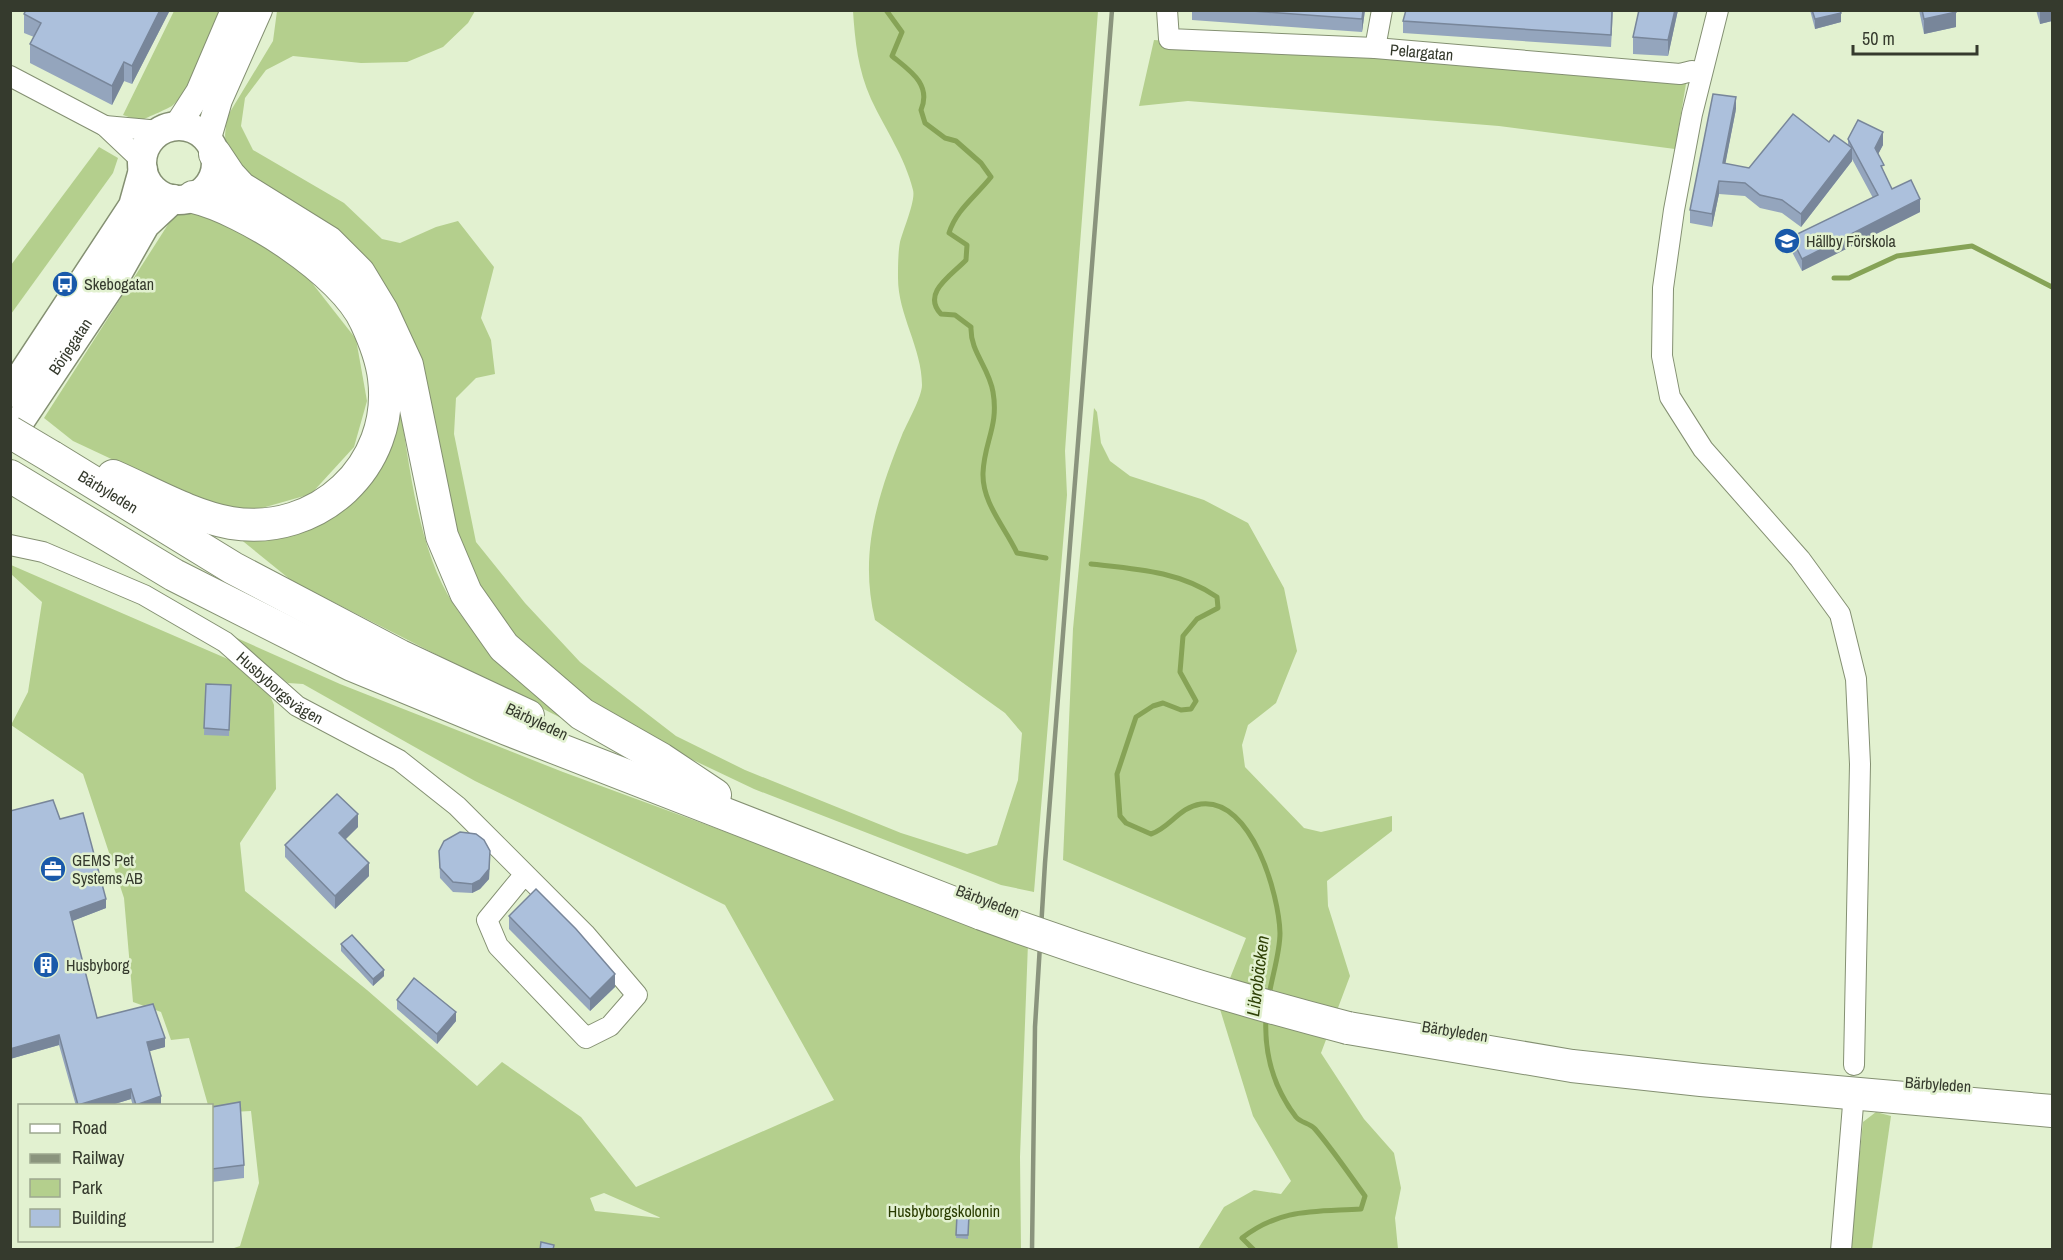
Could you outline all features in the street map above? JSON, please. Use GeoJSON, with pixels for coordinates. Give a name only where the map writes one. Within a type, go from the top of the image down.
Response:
{"type":"FeatureCollection","features":[{"type":"Feature","properties":{"kind":"main road"},"geometry":{"type":"LineString","coordinates":[[52,458],[108,474],[202,514],[231,523],[266,525],[291,520],[319,510],[341,494],[358,473],[376,443],[383,413],[384,377],[366,320],[330,275],[236,211],[154,189],[143,166],[148,144],[169,128],[198,130],[212,146],[229,175],[241,188],[328,242],[359,273],[382,311],[407,364],[442,536],[466,593],[504,647],[582,714],[661,759],[715,795]]}},
{"type":"Feature","properties":{"kind":"main road"},"geometry":{"type":"LineString","coordinates":[[183,198],[202,192],[214,175],[212,146]]}},
{"type":"Feature","properties":{"kind":"main road","name":"Börjegatan"},"geometry":{"type":"LineString","coordinates":[[10,393],[133,206],[143,166]]}},
{"type":"Feature","properties":{"kind":"main road","name":"Börjegatan"},"geometry":{"type":"LineString","coordinates":[[10,434],[111,285],[145,225],[183,198]]}},
{"type":"Feature","properties":{"kind":"main road","name":"Bärbyleden"},"geometry":{"type":"LineString","coordinates":[[10,434],[233,568],[399,656],[597,749],[715,795],[984,907]]}},
{"type":"Feature","properties":{"kind":"main road","name":"Bärbyleden"},"geometry":{"type":"LineString","coordinates":[[22,483],[174,575],[352,664],[507,729],[984,907],[1350,1021],[1572,1066],[2052,1111]]}},
{"type":"Feature","properties":{"kind":"main road","name":"Bärbyleden"},"geometry":{"type":"LineString","coordinates":[[1350,1021],[1702,1066],[2052,1093]]}},
{"type":"Feature","properties":{"kind":"street"},"geometry":{"type":"LineString","coordinates":[[105,126],[169,128],[199,92],[234,10]]}},
{"type":"Feature","properties":{"kind":"street"},"geometry":{"type":"LineString","coordinates":[[212,146],[219,100],[259,10]]}},
{"type":"Feature","properties":{"kind":"street","name":"Pelargatan"},"geometry":{"type":"LineString","coordinates":[[1167,10],[1169,39],[1375,48],[1680,74],[1692,71],[1701,76]]}},
{"type":"Feature","properties":{"kind":"street"},"geometry":{"type":"LineString","coordinates":[[1375,48],[1382,10]]}},
{"type":"Feature","properties":{"kind":"street"},"geometry":{"type":"LineString","coordinates":[[1718,10],[1701,76],[1674,210],[1663,288],[1662,357],[1670,397],[1703,449],[1800,559],[1840,614],[1856,679],[1860,764],[1854,1065]]}},
{"type":"Feature","properties":{"kind":"street"},"geometry":{"type":"LineString","coordinates":[[10,76],[105,126],[143,166]]}},
{"type":"Feature","properties":{"kind":"street","name":"Husbyborgsvägen"},"geometry":{"type":"LineString","coordinates":[[10,545],[43,552],[144,595],[225,642],[297,706],[399,760],[456,806],[585,934],[637,995],[610,1026],[586,1038],[498,946],[488,920],[524,875]]}},
{"type":"Feature","properties":{"kind":"street"},"geometry":{"type":"LineString","coordinates":[[1841,1250],[1853,1105]]}},
{"type":"Feature","properties":{"kind":"green space"},"geometry":{"type":"Polygon","coordinates":[[[174,11],[222,11],[194,75],[180,98],[171,106],[140,121],[123,115],[174,11]]]}},
{"type":"Feature","properties":{"kind":"green space"},"geometry":{"type":"Polygon","coordinates":[[[277,11],[475,11],[468,23],[443,47],[407,62],[361,63],[293,56],[266,70],[245,98],[241,126],[253,150],[344,203],[382,239],[400,243],[436,227],[458,221],[494,267],[481,318],[491,340],[495,374],[476,378],[456,398],[454,434],[476,542],[525,603],[580,662],[676,736],[745,770],[901,833],[967,854],[997,845],[1018,780],[1022,733],[1005,713],[875,620],[869,572],[873,526],[885,481],[917,403],[922,385],[918,358],[899,292],[898,278],[900,242],[911,208],[913,190],[900,155],[876,110],[863,77],[853,11],[1098,11],[1065,451],[1067,495],[1034,892],[1001,885],[754,789],[653,741],[597,709],[507,639],[462,564],[415,366],[228,162],[225,135],[227,117],[273,41],[277,11]]]}},
{"type":"Feature","properties":{"kind":"green space"},"geometry":{"type":"Polygon","coordinates":[[[1154,40],[1687,78],[1675,149],[1499,126],[1188,101],[1139,106],[1154,40]]]}},
{"type":"Feature","properties":{"kind":"green space"},"geometry":{"type":"Polygon","coordinates":[[[99,147],[118,158],[113,173],[11,314],[11,265],[99,147]]]}},
{"type":"Feature","properties":{"kind":"green space"},"geometry":{"type":"Polygon","coordinates":[[[196,206],[232,221],[305,274],[356,339],[367,401],[354,447],[311,494],[248,512],[201,501],[73,441],[44,418],[176,212],[196,206]]]}},
{"type":"Feature","properties":{"kind":"green space"},"geometry":{"type":"Polygon","coordinates":[[[398,395],[416,503],[431,558],[441,583],[466,622],[494,654],[573,724],[292,581],[239,538],[309,525],[398,395]]]}},
{"type":"Feature","properties":{"kind":"green space"},"geometry":{"type":"Polygon","coordinates":[[[1094,408],[1097,412],[1101,443],[1110,461],[1130,476],[1204,500],[1248,523],[1284,588],[1297,651],[1276,703],[1248,725],[1242,745],[1245,767],[1304,828],[1321,832],[1392,816],[1392,831],[1327,881],[1328,906],[1350,976],[1321,1053],[1364,1119],[1394,1153],[1401,1188],[1395,1218],[1398,1249],[1198,1249],[1224,1207],[1254,1190],[1281,1194],[1291,1181],[1253,1116],[1219,1006],[1246,938],[1063,860],[1073,629],[1094,408]]]}},
{"type":"Feature","properties":{"kind":"green space","name":"Husbyborgskolonin"},"geometry":{"type":"Polygon","coordinates":[[[11,565],[260,673],[274,705],[276,789],[240,843],[245,891],[367,990],[477,1086],[502,1062],[581,1117],[636,1187],[834,1100],[725,905],[475,781],[303,684],[288,683],[230,635],[340,684],[563,772],[1028,943],[1020,1157],[1021,1249],[231,1249],[240,1246],[259,1183],[251,1111],[213,1113],[213,1104],[208,1104],[189,1038],[171,1040],[161,1012],[133,1002],[124,898],[83,774],[11,725],[28,692],[42,602],[11,574],[11,565]],[[604,1193],[590,1198],[595,1211],[660,1218],[604,1193]]]}},
{"type":"Feature","properties":{"kind":"green space"},"geometry":{"type":"Polygon","coordinates":[[[1876,1112],[1891,1116],[1872,1249],[1850,1250],[1863,1122],[1876,1112]]]}},
{"type":"Feature","properties":{"kind":"building"},"geometry":{"type":"Polygon","coordinates":[[[26,10],[160,10],[132,66],[124,62],[112,86],[30,44],[41,23],[24,14],[26,10]]]}},
{"type":"Feature","properties":{"kind":"building"},"geometry":{"type":"Polygon","coordinates":[[[1239,10],[1363,10],[1362,19],[1239,10]]]}},
{"type":"Feature","properties":{"kind":"building"},"geometry":{"type":"Polygon","coordinates":[[[1406,10],[1612,10],[1611,35],[1403,21],[1406,10]]]}},
{"type":"Feature","properties":{"kind":"building"},"geometry":{"type":"Polygon","coordinates":[[[1639,10],[1675,10],[1668,40],[1633,37],[1639,10]]]}},
{"type":"Feature","properties":{"kind":"building"},"geometry":{"type":"Polygon","coordinates":[[[1812,10],[1840,10],[1841,13],[1815,19],[1812,10]]]}},
{"type":"Feature","properties":{"kind":"building"},"geometry":{"type":"Polygon","coordinates":[[[1922,10],[1955,10],[1956,12],[1924,19],[1922,10]]]}},
{"type":"Feature","properties":{"kind":"building"},"geometry":{"type":"Polygon","coordinates":[[[1713,94],[1736,97],[1723,163],[1749,168],[1793,114],[1829,142],[1834,135],[1852,148],[1801,214],[1782,200],[1760,195],[1745,183],[1719,181],[1712,214],[1690,210],[1713,94]]]}},
{"type":"Feature","properties":{"kind":"building"},"geometry":{"type":"Polygon","coordinates":[[[1858,120],[1883,132],[1875,148],[1884,165],[1881,166],[1892,189],[1911,180],[1920,199],[1802,259],[1791,237],[1878,195],[1848,139],[1858,120]]]}},
{"type":"Feature","properties":{"kind":"building"},"geometry":{"type":"Polygon","coordinates":[[[206,684],[231,685],[229,730],[204,728],[206,684]]]}},
{"type":"Feature","properties":{"kind":"building"},"geometry":{"type":"Polygon","coordinates":[[[337,794],[358,814],[339,833],[369,863],[335,896],[285,845],[337,794]]]}},
{"type":"Feature","properties":{"kind":"building","name":"Husbyborg"},"geometry":{"type":"Polygon","coordinates":[[[53,800],[60,819],[83,813],[106,899],[70,912],[97,1018],[153,1004],[165,1038],[147,1042],[161,1096],[136,1104],[131,1089],[78,1104],[59,1035],[10,1049],[10,811],[53,800]]]}},
{"type":"Feature","properties":{"kind":"building"},"geometry":{"type":"Polygon","coordinates":[[[460,832],[476,834],[484,840],[490,851],[489,869],[480,880],[472,884],[453,882],[440,868],[439,851],[444,841],[460,832]]]}},
{"type":"Feature","properties":{"kind":"building"},"geometry":{"type":"Polygon","coordinates":[[[536,889],[576,929],[615,974],[590,999],[509,916],[536,889]]]}},
{"type":"Feature","properties":{"kind":"building"},"geometry":{"type":"Polygon","coordinates":[[[352,935],[384,970],[373,979],[341,944],[352,935]]]}},
{"type":"Feature","properties":{"kind":"building"},"geometry":{"type":"Polygon","coordinates":[[[414,978],[456,1012],[437,1034],[397,1000],[414,978]]]}},
{"type":"Feature","properties":{"kind":"building"},"geometry":{"type":"Polygon","coordinates":[[[240,1102],[244,1165],[213,1169],[213,1107],[240,1102]]]}},
{"type":"Feature","properties":{"kind":"building"},"geometry":{"type":"Polygon","coordinates":[[[957,1215],[969,1215],[968,1235],[956,1235],[957,1215]]]}},
{"type":"Feature","properties":{"kind":"building"},"geometry":{"type":"Polygon","coordinates":[[[541,1242],[554,1245],[553,1250],[540,1250],[541,1242]]]}},
{"type":"Feature","properties":{"kind":"waterway","name":"Librobäcken"},"geometry":{"type":"LineString","coordinates":[[886,10],[902,32],[892,56],[912,72],[921,85],[924,93],[921,110],[925,123],[945,138],[956,141],[981,163],[991,177],[961,210],[952,225],[949,233],[967,245],[966,260],[941,285],[934,299],[941,314],[955,315],[971,327],[973,344],[991,383],[994,415],[983,473],[990,505],[1017,553],[1046,558]]}},
{"type":"Feature","properties":{"kind":"waterway"},"geometry":{"type":"LineString","coordinates":[[1834,278],[1849,278],[1897,256],[1972,246],[2052,287]]}},
{"type":"Feature","properties":{"kind":"waterway","name":"Librobäcken"},"geometry":{"type":"LineString","coordinates":[[1091,564],[1172,576],[1203,588],[1217,597],[1218,608],[1197,619],[1183,636],[1180,672],[1196,701],[1191,709],[1181,710],[1163,703],[1153,706],[1136,717],[1117,774],[1120,816],[1126,823],[1151,834],[1187,809],[1201,804],[1219,806],[1235,816],[1248,832],[1259,852],[1268,874],[1278,916],[1280,941],[1269,996]]}},
{"type":"Feature","properties":{"kind":"waterway","name":"Librobäcken"},"geometry":{"type":"LineString","coordinates":[[1254,1250],[1242,1238],[1270,1221],[1298,1213],[1361,1209],[1365,1196],[1322,1137],[1313,1127],[1300,1121],[1288,1106],[1272,1070],[1267,1044],[1266,1017]]}},
{"type":"Feature","properties":{"kind":"railway"},"geometry":{"type":"LineString","coordinates":[[1032,1250],[1035,1027],[1045,863],[1112,10]]}},
{"type":"Feature","properties":{"kind":"place","name":"Hällby Förskola"},"geometry":{"type":"Point","coordinates":[1787,241]}},
{"type":"Feature","properties":{"kind":"place","name":"Skebogatan"},"geometry":{"type":"Point","coordinates":[65,284]}},
{"type":"Feature","properties":{"kind":"place","name":"GEMS Pet Systems AB"},"geometry":{"type":"Point","coordinates":[53,869]}},
{"type":"Feature","properties":{"kind":"place","name":"Husbyborg"},"geometry":{"type":"Point","coordinates":[46,965]}}]}
